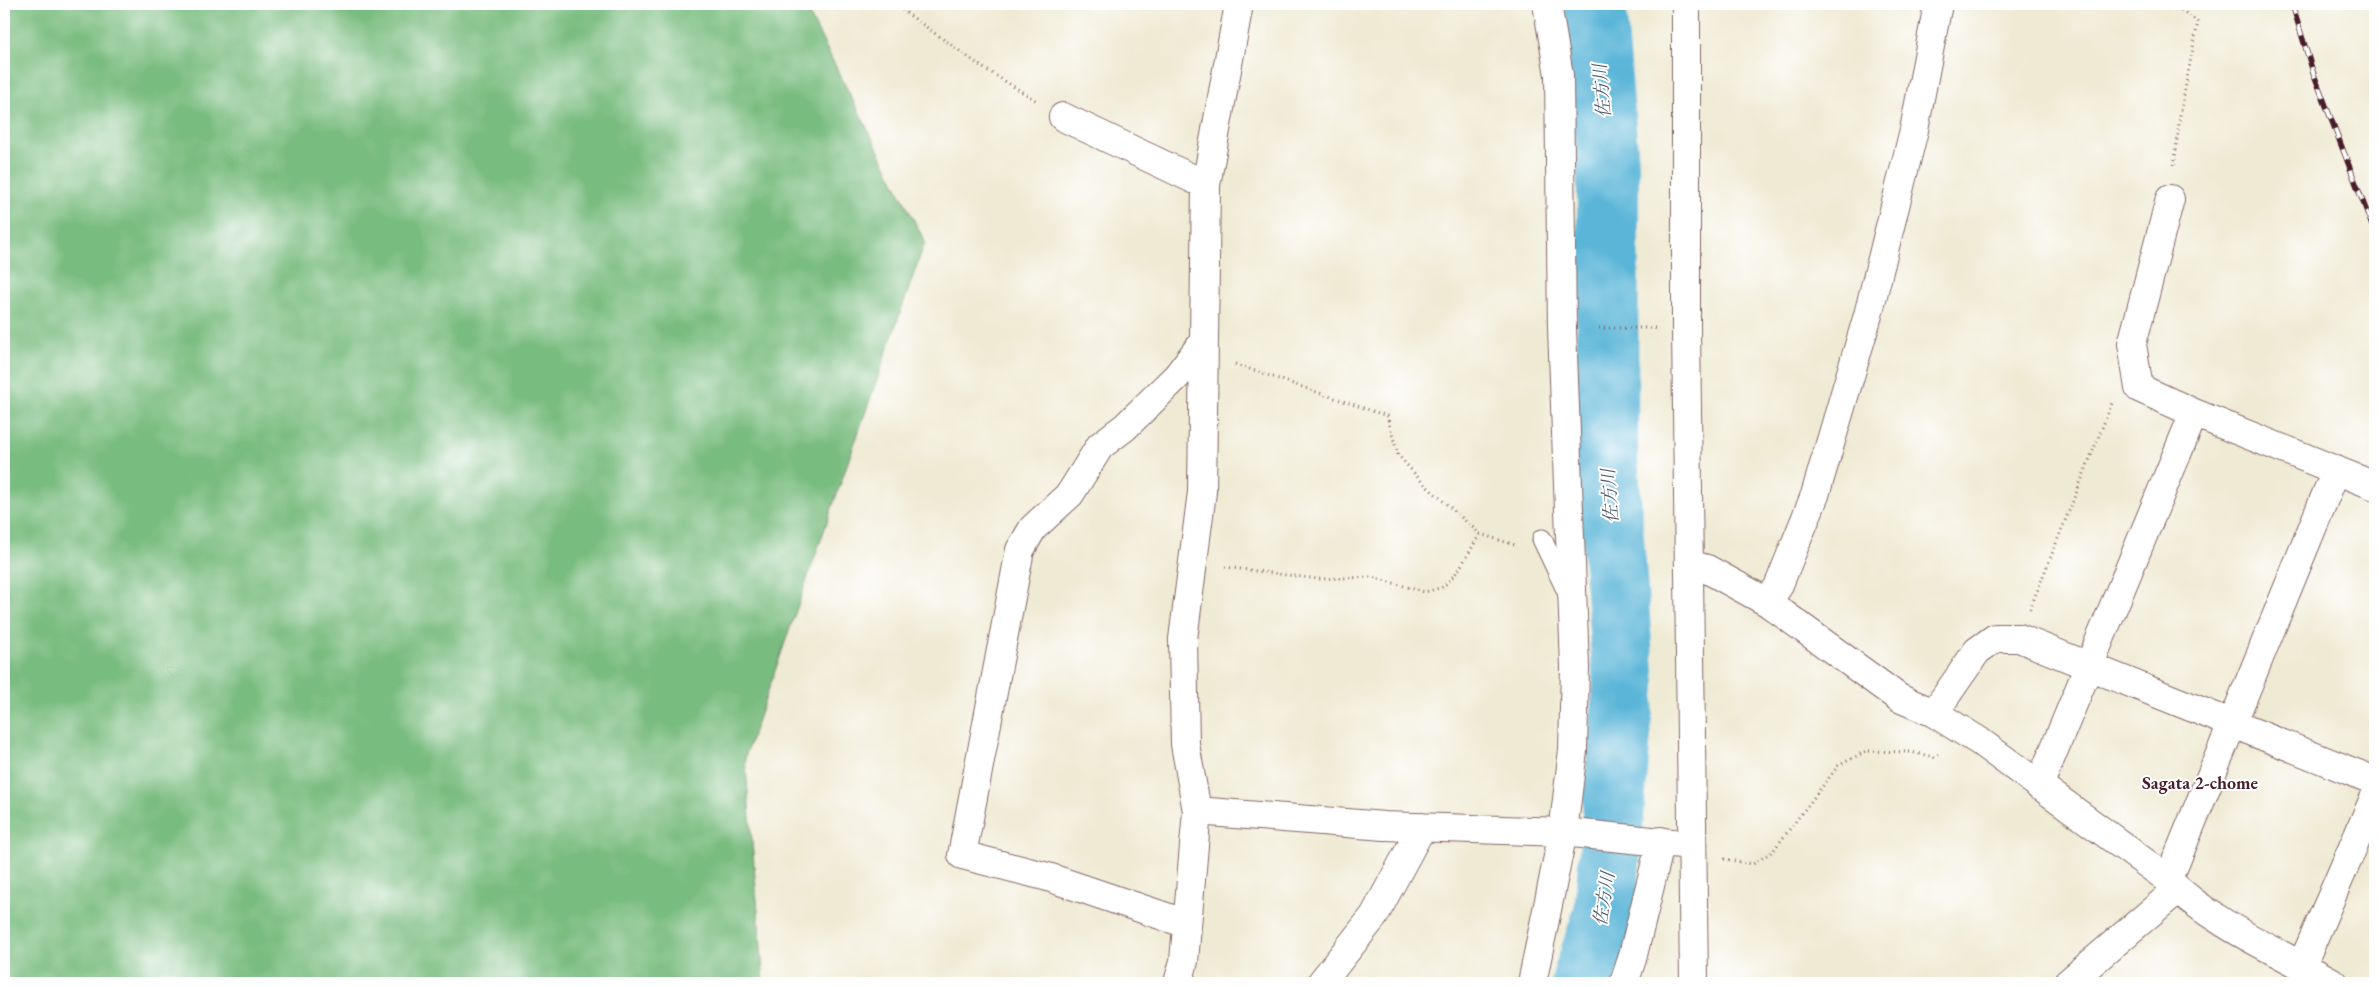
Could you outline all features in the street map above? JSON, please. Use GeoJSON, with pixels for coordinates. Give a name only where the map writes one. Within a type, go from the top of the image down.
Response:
{"type":"FeatureCollection","features":[{"type":"Feature","properties":{"kind":"street"},"geometry":{"type":"LineString","coordinates":[[1178,983],[1184,961],[1197,810],[1185,744],[1182,639],[1202,492],[1206,186],[1239,4]]}},
{"type":"Feature","properties":{"kind":"street"},"geometry":{"type":"LineString","coordinates":[[1532,983],[1563,832],[1573,750],[1575,667],[1562,328],[1559,75],[1547,4]]}},
{"type":"Feature","properties":{"kind":"street"},"geometry":{"type":"LineString","coordinates":[[1686,4],[1686,328],[1694,983]]}},
{"type":"Feature","properties":{"kind":"street"},"geometry":{"type":"LineString","coordinates":[[1767,602],[1778,587],[1815,495],[1868,315],[1914,130],[1938,4]]}},
{"type":"Feature","properties":{"kind":"street"},"geometry":{"type":"LineString","coordinates":[[1063,117],[1206,186]]}},
{"type":"Feature","properties":{"kind":"street"},"geometry":{"type":"LineString","coordinates":[[2170,199],[2132,344],[2139,388],[2194,413],[2375,486]]}},
{"type":"Feature","properties":{"kind":"street"},"geometry":{"type":"LineString","coordinates":[[1187,924],[1048,878],[962,855],[1020,550],[1033,528],[1070,494],[1100,446],[1125,427],[1204,347]]}},
{"type":"Feature","properties":{"kind":"street"},"geometry":{"type":"LineString","coordinates":[[2040,786],[2194,413]]}},
{"type":"Feature","properties":{"kind":"street"},"geometry":{"type":"LineString","coordinates":[[2068,983],[2171,884],[2174,866],[2336,470]]}},
{"type":"Feature","properties":{"kind":"street"},"geometry":{"type":"LineString","coordinates":[[1689,564],[1707,569],[1767,602],[1899,698],[1934,713],[2040,786],[2218,920],[2334,983]]}},
{"type":"Feature","properties":{"kind":"street"},"geometry":{"type":"LineString","coordinates":[[1934,713],[1977,652],[1995,638],[2019,638],[2375,781]]}},
{"type":"Feature","properties":{"kind":"street"},"geometry":{"type":"LineString","coordinates":[[2302,965],[2375,796]]}},
{"type":"Feature","properties":{"kind":"street"},"geometry":{"type":"LineString","coordinates":[[1197,810],[1384,826],[1563,832],[1658,841],[1691,850]]}},
{"type":"Feature","properties":{"kind":"street"},"geometry":{"type":"LineString","coordinates":[[1320,983],[1374,916],[1422,827]]}},
{"type":"Feature","properties":{"kind":"street"},"geometry":{"type":"LineString","coordinates":[[1624,983],[1632,959],[1658,841]]}},
{"type":"Feature","properties":{"kind":"lane"},"geometry":{"type":"LineString","coordinates":[[1546,547],[1572,602]]}},
{"type":"Feature","properties":{"kind":"path"},"geometry":{"type":"LineString","coordinates":[[894,4],[982,68],[1063,117]]}},
{"type":"Feature","properties":{"kind":"path"},"geometry":{"type":"LineString","coordinates":[[2170,199],[2180,115],[2198,22],[2173,4]]}},
{"type":"Feature","properties":{"kind":"path"},"geometry":{"type":"LineString","coordinates":[[1562,328],[1686,328]]}},
{"type":"Feature","properties":{"kind":"path"},"geometry":{"type":"LineString","coordinates":[[1204,347],[1387,416],[1398,455],[1422,482],[1480,534],[1546,547]]}},
{"type":"Feature","properties":{"kind":"path"},"geometry":{"type":"LineString","coordinates":[[2019,638],[2119,385],[2124,375],[2136,369]]}},
{"type":"Feature","properties":{"kind":"path"},"geometry":{"type":"LineString","coordinates":[[1192,563],[1318,579],[1372,577],[1425,592],[1443,588],[1458,571],[1480,534]]}},
{"type":"Feature","properties":{"kind":"path"},"geometry":{"type":"LineString","coordinates":[[1691,850],[1753,864],[1773,851],[1838,766],[1866,751],[1910,752],[1934,757],[1957,740],[1960,730]]}},
{"type":"Feature","properties":{"kind":"green space"},"geometry":{"type":"Polygon","coordinates":[[[4,4],[804,4],[925,242],[745,757],[764,983],[4,983],[4,4]]]}},
{"type":"Feature","properties":{"kind":"waterway","name":"佐方川"},"geometry":{"type":"LineString","coordinates":[[1582,983],[1605,912],[1624,685],[1607,458],[1608,165],[1595,4]]}},
{"type":"Feature","properties":{"kind":"railway"},"geometry":{"type":"LineString","coordinates":[[2292,4],[2313,72],[2375,233]]}},
{"type":"Feature","properties":{"kind":"district","name":"Sagata 2-chome"},"geometry":{"type":"Point","coordinates":[2200,783]}}]}
